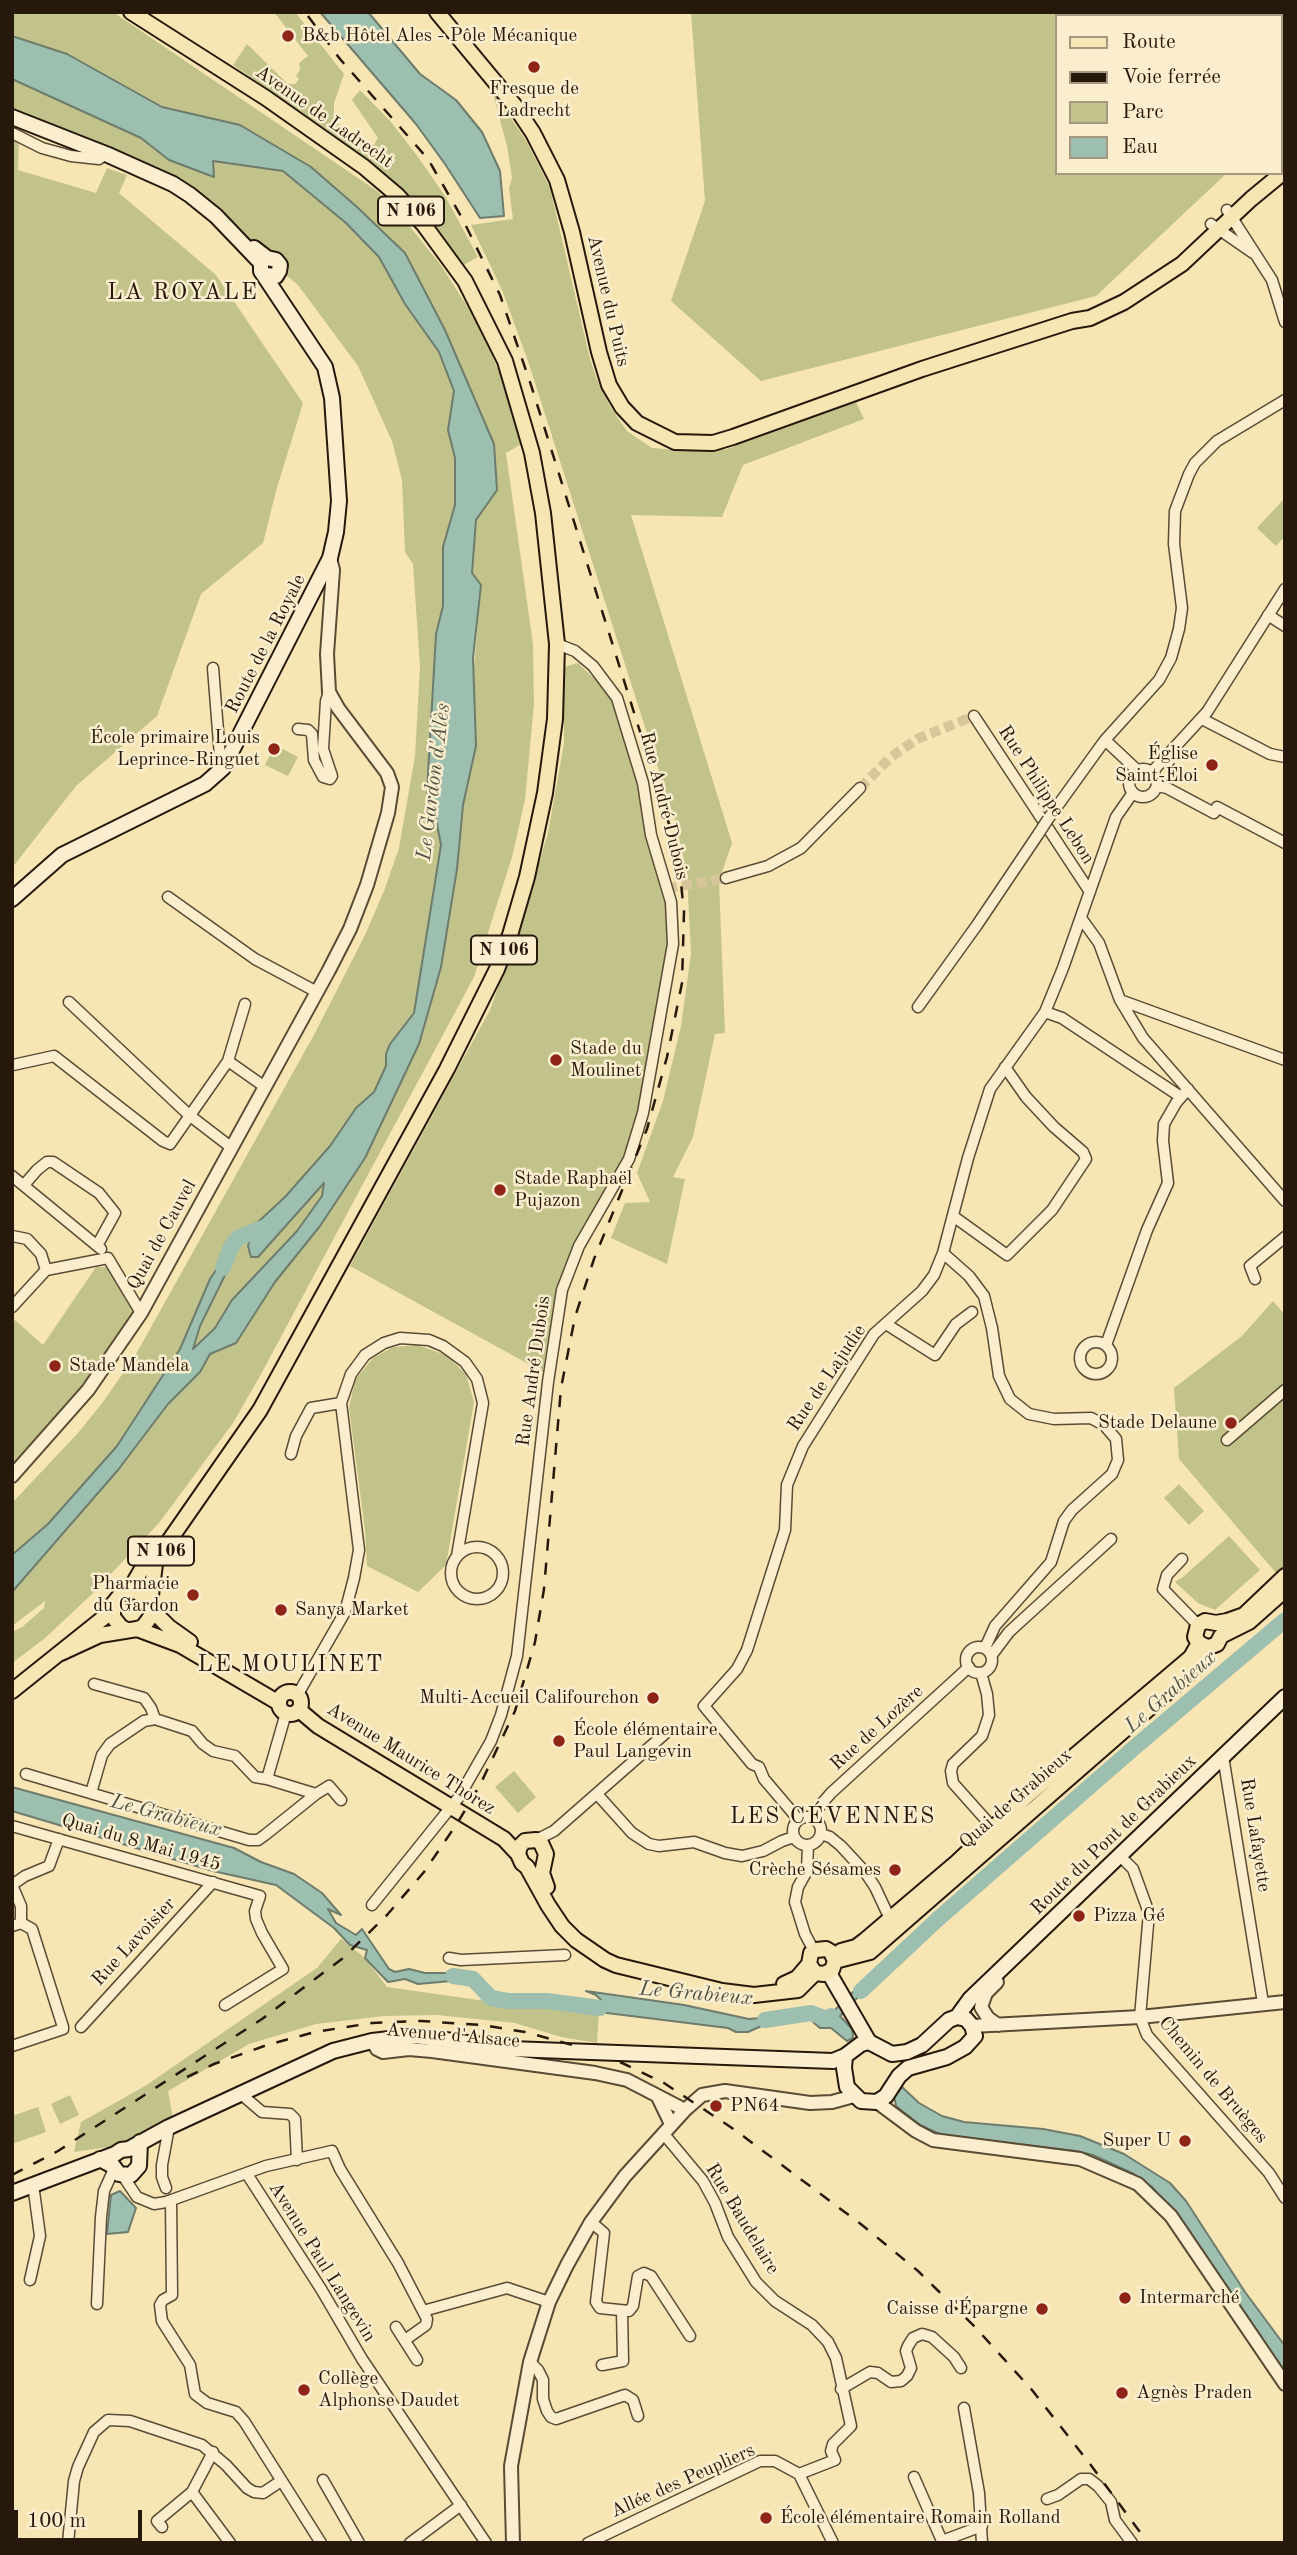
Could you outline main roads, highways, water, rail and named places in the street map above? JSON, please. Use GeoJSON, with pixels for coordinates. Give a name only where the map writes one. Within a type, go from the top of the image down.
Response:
{"type":"FeatureCollection","features":[{"type":"Feature","properties":{"kind":"main road","name":"Avenue de Ladrecht"},"geometry":{"type":"LineString","coordinates":[[131,12],[321,134],[373,174],[397,195],[424,225],[465,281],[505,361],[533,453],[543,513],[557,644],[555,719],[545,793],[527,877],[497,969],[447,1069],[266,1399],[234,1449],[191,1507]]}},
{"type":"Feature","properties":{"kind":"main road","name":"Avenue de Ladrecht"},"geometry":{"type":"LineString","coordinates":[[145,12],[170,36]]}},
{"type":"Feature","properties":{"kind":"main road","name":"Avenue du Puits"},"geometry":{"type":"LineString","coordinates":[[437,12],[515,106],[533,133],[557,180],[572,232],[598,352],[609,385],[622,407],[637,423],[675,442],[713,443],[922,369],[1072,321],[1144,282],[1215,227],[1266,175]]}},
{"type":"Feature","properties":{"kind":"main road","name":"Route de la Royale"},"geometry":{"type":"LineString","coordinates":[[12,117],[173,184],[190,195],[236,235],[267,268],[279,299],[313,345],[325,367],[332,398],[339,501],[337,532],[330,558],[223,768],[205,784],[62,855],[12,899]]}},
{"type":"Feature","properties":{"kind":"main road","name":"Avenue du Puits"},"geometry":{"type":"LineString","coordinates":[[1230,213],[1280,175]]}},
{"type":"Feature","properties":{"kind":"main road","name":"N 106"},"geometry":{"type":"LineString","coordinates":[[129,1591],[158,1544],[191,1507]]}},
{"type":"Feature","properties":{"kind":"main road","name":"N 106"},"geometry":{"type":"LineString","coordinates":[[151,1606],[155,1564],[191,1507]]}},
{"type":"Feature","properties":{"kind":"main road","name":"Quai de Grabieux"},"geometry":{"type":"LineString","coordinates":[[1219,1630],[1244,1615],[1285,1576]]}},
{"type":"Feature","properties":{"kind":"main road","name":"Quai de Grabieux"},"geometry":{"type":"LineString","coordinates":[[1219,1630],[1255,1618],[1285,1590]]}},
{"type":"Feature","properties":{"kind":"main road"},"geometry":{"type":"LineString","coordinates":[[12,1691],[112,1611],[116,1598],[129,1591],[141,1593],[151,1606],[148,1622],[132,1630],[100,1634],[61,1653]]}},
{"type":"Feature","properties":{"kind":"main road","name":"Avenue Maurice Thorez"},"geometry":{"type":"LineString","coordinates":[[151,1606],[183,1638],[318,1726],[504,1839],[532,1853]]}},
{"type":"Feature","properties":{"kind":"main road"},"geometry":{"type":"LineString","coordinates":[[112,1611],[116,1623],[132,1630]]}},
{"type":"Feature","properties":{"kind":"main road","name":"Quai de Grabieux"},"geometry":{"type":"LineString","coordinates":[[1204,1645],[1195,1633],[1198,1625],[1205,1621],[1219,1630]]}},
{"type":"Feature","properties":{"kind":"main road","name":"Avenue Maurice Thorez"},"geometry":{"type":"LineString","coordinates":[[132,1630],[180,1645],[286,1705]]}},
{"type":"Feature","properties":{"kind":"main road","name":"Quai de Grabieux"},"geometry":{"type":"LineString","coordinates":[[532,1853],[562,1926],[595,1955],[616,1965],[722,1991],[754,1995],[798,1990],[824,1964],[856,1947],[890,1919],[994,1829],[1027,1796],[1204,1645],[1217,1644],[1219,1630]]}},
{"type":"Feature","properties":{"kind":"main road","name":"Quai de Grabieux"},"geometry":{"type":"LineString","coordinates":[[824,1964],[870,1952],[1192,1671],[1204,1645]]}},
{"type":"Feature","properties":{"kind":"main road"},"geometry":{"type":"LineString","coordinates":[[286,1705],[302,1700],[298,1694]]}},
{"type":"Feature","properties":{"kind":"main road","name":"Route du Pont de Grabieux"},"geometry":{"type":"LineString","coordinates":[[968,2024],[970,2000],[1285,1698]]}},
{"type":"Feature","properties":{"kind":"main road"},"geometry":{"type":"LineString","coordinates":[[824,1964],[865,2043],[892,2054],[907,2052],[922,2045],[949,2020],[968,2024],[965,2047],[947,2057],[908,2068],[899,2076],[884,2102],[860,2101],[850,2091],[841,2062],[865,2043]]}},
{"type":"Feature","properties":{"kind":"main road","name":"Avenue d'Alsace"},"geometry":{"type":"LineString","coordinates":[[12,2193],[33,2184],[122,2166],[170,2127],[333,2051],[372,2041],[416,2036],[511,2049],[841,2062]]}},
{"type":"Feature","properties":{"kind":"water"},"geometry":{"type":"Polygon","coordinates":[[[320,12],[368,12],[420,74],[456,100],[482,132],[500,171],[504,216],[480,218],[416,124],[320,12]]]}},
{"type":"Feature","properties":{"kind":"water"},"geometry":{"type":"Polygon","coordinates":[[[12,36],[67,54],[162,107],[240,125],[311,167],[357,207],[405,253],[445,330],[494,444],[497,490],[476,520],[472,573],[481,585],[473,658],[476,746],[463,805],[457,869],[441,967],[419,1044],[365,1158],[320,1226],[275,1282],[236,1343],[210,1354],[200,1372],[168,1404],[118,1470],[12,1592],[12,1555],[48,1524],[117,1446],[180,1349],[210,1279],[231,1248],[227,1271],[200,1326],[193,1349],[215,1328],[232,1300],[297,1231],[322,1196],[324,1183],[258,1257],[251,1257],[248,1246],[251,1236],[245,1234],[285,1197],[330,1146],[356,1108],[374,1092],[386,1066],[386,1054],[390,1044],[414,1013],[441,845],[435,814],[427,792],[436,634],[443,606],[443,547],[455,505],[455,458],[448,430],[454,391],[439,352],[405,304],[379,257],[346,223],[283,171],[213,161],[214,177],[169,160],[141,138],[12,79],[12,36]]]}},
{"type":"Feature","properties":{"kind":"water"},"geometry":{"type":"Polygon","coordinates":[[[12,1787],[234,1848],[261,1862],[294,1874],[322,1893],[341,1915],[328,1909],[336,1923],[356,1935],[362,1929],[389,1969],[395,1972],[409,1969],[425,1973],[464,1973],[473,1979],[418,1984],[405,1979],[388,1982],[365,1958],[367,1950],[350,1945],[334,1928],[276,1885],[213,1871],[12,1811],[12,1787]]]}},
{"type":"Feature","properties":{"kind":"water"},"geometry":{"type":"Polygon","coordinates":[[[876,1977],[878,1983],[856,1999],[840,2016],[852,2029],[853,2038],[847,2041],[831,2028],[820,2028],[813,2022],[812,2013],[819,2012],[829,2016],[856,1989],[876,1977]]]}},
{"type":"Feature","properties":{"kind":"water"},"geometry":{"type":"Polygon","coordinates":[[[586,1991],[684,2005],[749,2019],[784,2016],[748,2032],[736,2032],[728,2028],[599,2012],[581,2006],[602,2001],[586,1991]]]}},
{"type":"Feature","properties":{"kind":"water"},"geometry":{"type":"Polygon","coordinates":[[[902,2087],[919,2103],[942,2116],[964,2122],[1043,2129],[1080,2136],[1124,2154],[1170,2183],[1186,2201],[1245,2292],[1285,2346],[1285,2374],[1179,2218],[1152,2187],[1134,2174],[1093,2155],[942,2135],[920,2125],[896,2106],[894,2096],[902,2087]]]}},
{"type":"Feature","properties":{"kind":"water"},"geometry":{"type":"Polygon","coordinates":[[[120,2191],[136,2208],[128,2232],[107,2234],[111,2195],[120,2191]]]}},
{"type":"Feature","properties":{"kind":"waterway","name":"Le Gardon d'Alès"},"geometry":{"type":"LineString","coordinates":[[223,1268],[231,1247],[238,1238],[263,1228]]}},
{"type":"Feature","properties":{"kind":"waterway","name":"Le Grabieux"},"geometry":{"type":"LineString","coordinates":[[861,1991],[939,1918],[1285,1620]]}},
{"type":"Feature","properties":{"kind":"waterway","name":"Le Grabieux"},"geometry":{"type":"LineString","coordinates":[[453,1976],[473,1979],[491,1998],[547,2001],[600,2008]]}},
{"type":"Feature","properties":{"kind":"waterway","name":"Le Grabieux"},"geometry":{"type":"LineString","coordinates":[[765,2020],[811,2013],[827,2019],[831,2016]]}},
{"type":"Feature","properties":{"kind":"tunnel"},"geometry":{"type":"LineString","coordinates":[[860,788],[891,757],[917,739],[974,716]]}},
{"type":"Feature","properties":{"kind":"tunnel"},"geometry":{"type":"LineString","coordinates":[[667,888],[726,878]]}},
{"type":"Feature","properties":{"kind":"railway"},"geometry":{"type":"LineString","coordinates":[[12,2175],[58,2151],[262,2019],[343,1958],[387,1915],[424,1872],[480,1785],[515,1711],[535,1642],[544,1589],[561,1388],[575,1317],[594,1259],[647,1129],[667,1057],[682,983],[684,912],[679,864],[670,827],[531,385],[500,295],[462,218],[428,159],[340,59],[305,12]]}},
{"type":"Feature","properties":{"kind":"railway"},"geometry":{"type":"LineString","coordinates":[[187,2077],[267,2045],[315,2032],[372,2023],[421,2021],[482,2025],[525,2032],[576,2046]]}},
{"type":"Feature","properties":{"kind":"railway"},"geometry":{"type":"LineString","coordinates":[[620,2062],[664,2083],[735,2130],[862,2225],[918,2271],[975,2327],[1032,2390],[1148,2543]]}},
{"type":"Feature","properties":{"kind":"place","name":"B&b Hôtel Ales - Pôle Mécanique"},"geometry":{"type":"Point","coordinates":[288,36]}},
{"type":"Feature","properties":{"kind":"place","name":"Fresque de Ladrecht"},"geometry":{"type":"Point","coordinates":[534,67]}},
{"type":"Feature","properties":{"kind":"place","name":"École primaire Louis Leprince-Ringuet"},"geometry":{"type":"Point","coordinates":[274,749]}},
{"type":"Feature","properties":{"kind":"place","name":"Église Saint-Éloi"},"geometry":{"type":"Point","coordinates":[1212,765]}},
{"type":"Feature","properties":{"kind":"place","name":"Stade du Moulinet"},"geometry":{"type":"Point","coordinates":[556,1060]}},
{"type":"Feature","properties":{"kind":"place","name":"Stade Raphaël Pujazon"},"geometry":{"type":"Point","coordinates":[500,1190]}},
{"type":"Feature","properties":{"kind":"place","name":"Stade Mandela"},"geometry":{"type":"Point","coordinates":[55,1366]}},
{"type":"Feature","properties":{"kind":"place","name":"Stade Delaune"},"geometry":{"type":"Point","coordinates":[1231,1423]}},
{"type":"Feature","properties":{"kind":"place","name":"Pharmacie du Gardon"},"geometry":{"type":"Point","coordinates":[193,1595]}},
{"type":"Feature","properties":{"kind":"place","name":"Sanya Market"},"geometry":{"type":"Point","coordinates":[281,1610]}},
{"type":"Feature","properties":{"kind":"place","name":"Multi-Accueil Califourchon"},"geometry":{"type":"Point","coordinates":[653,1698]}},
{"type":"Feature","properties":{"kind":"place","name":"École élémentaire Paul Langevin"},"geometry":{"type":"Point","coordinates":[559,1741]}},
{"type":"Feature","properties":{"kind":"place","name":"Crèche Sésames"},"geometry":{"type":"Point","coordinates":[895,1870]}},
{"type":"Feature","properties":{"kind":"place","name":"Pizza Gé"},"geometry":{"type":"Point","coordinates":[1079,1916]}},
{"type":"Feature","properties":{"kind":"place","name":"PN64"},"geometry":{"type":"Point","coordinates":[716,2106]}},
{"type":"Feature","properties":{"kind":"place","name":"Super U"},"geometry":{"type":"Point","coordinates":[1185,2141]}},
{"type":"Feature","properties":{"kind":"place","name":"Intermarché"},"geometry":{"type":"Point","coordinates":[1125,2298]}},
{"type":"Feature","properties":{"kind":"place","name":"Caisse d'Épargne"},"geometry":{"type":"Point","coordinates":[1042,2309]}},
{"type":"Feature","properties":{"kind":"place","name":"Collège Alphonse Daudet"},"geometry":{"type":"Point","coordinates":[304,2390]}},
{"type":"Feature","properties":{"kind":"place","name":"Agnès Praden"},"geometry":{"type":"Point","coordinates":[1122,2393]}},
{"type":"Feature","properties":{"kind":"place","name":"École élémentaire Romain Rolland"},"geometry":{"type":"Point","coordinates":[766,2518]}},
{"type":"Feature","properties":{"kind":"district","name":"LA ROYALE"},"geometry":{"type":"Point","coordinates":[183,293]}},
{"type":"Feature","properties":{"kind":"district","name":"LE MOULINET"},"geometry":{"type":"Point","coordinates":[291,1665]}},
{"type":"Feature","properties":{"kind":"district","name":"LES CÉVENNES"},"geometry":{"type":"Point","coordinates":[833,1817]}}]}
